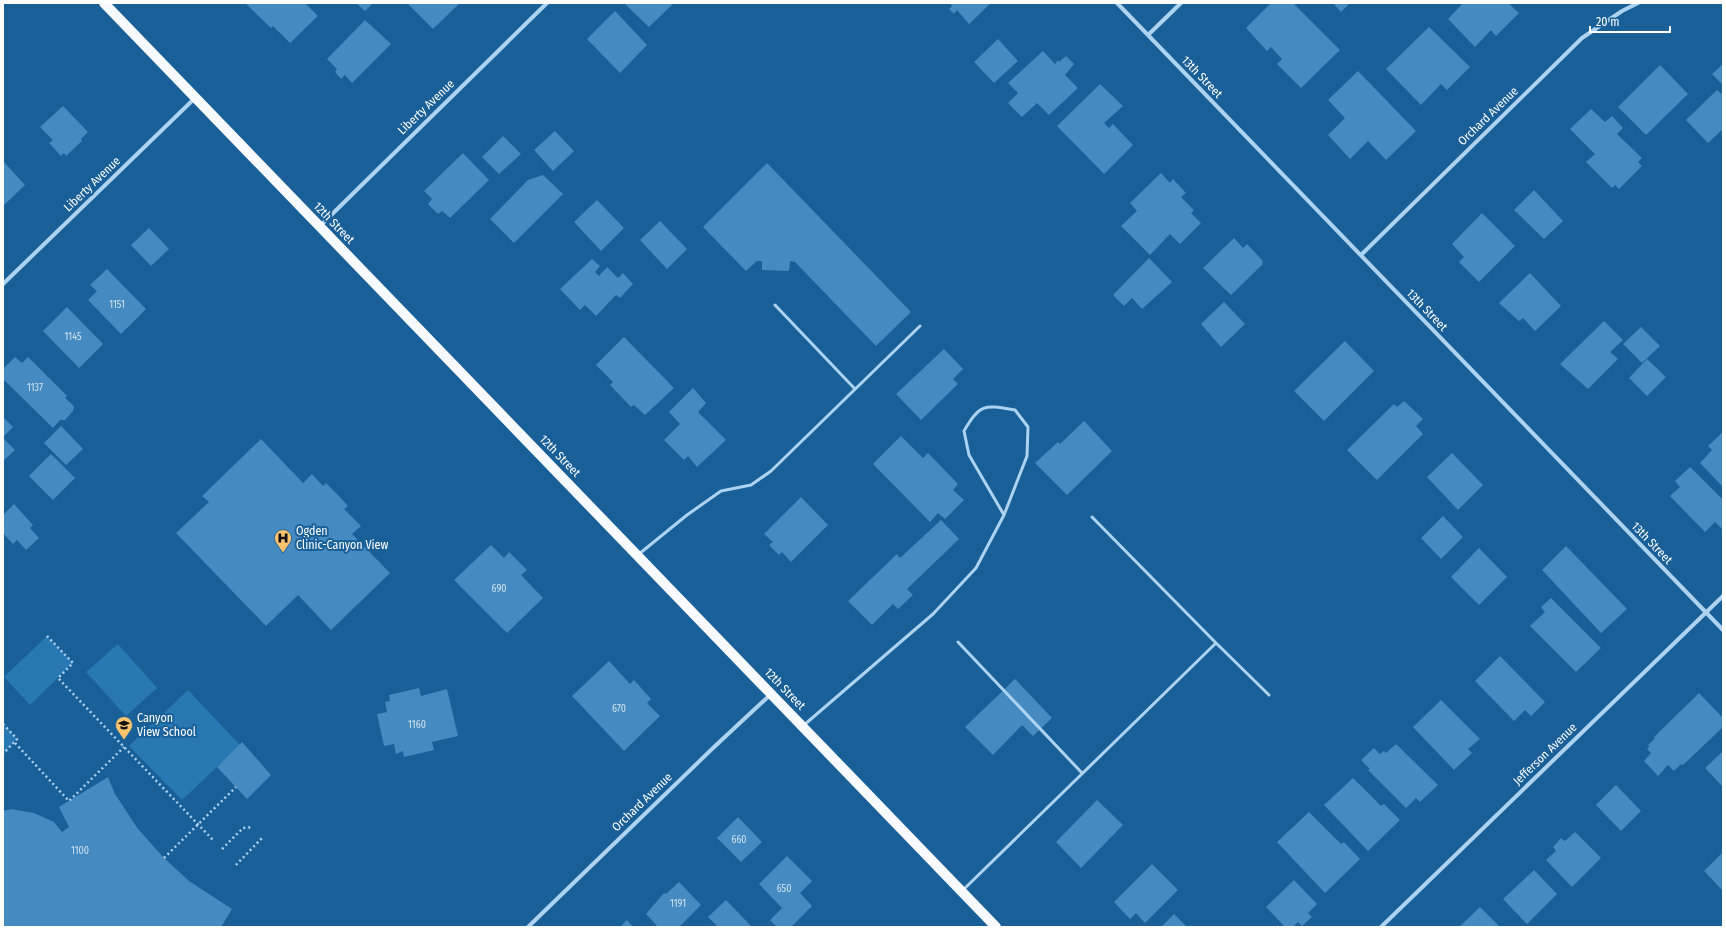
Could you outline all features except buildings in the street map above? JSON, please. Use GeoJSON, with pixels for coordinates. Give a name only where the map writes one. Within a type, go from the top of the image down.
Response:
{"type":"FeatureCollection","features":[{"type":"Feature","properties":{"kind":"main road","name":"12th Street"},"geometry":{"type":"LineString","coordinates":[[104,3],[996,927]]}},
{"type":"Feature","properties":{"kind":"street","name":"Liberty Avenue"},"geometry":{"type":"LineString","coordinates":[[319,226],[547,3]]}},
{"type":"Feature","properties":{"kind":"street","name":"13th Street"},"geometry":{"type":"LineString","coordinates":[[1117,3],[1723,630]]}},
{"type":"Feature","properties":{"kind":"street"},"geometry":{"type":"LineString","coordinates":[[1148,35],[1181,3]]}},
{"type":"Feature","properties":{"kind":"street","name":"Orchard Avenue"},"geometry":{"type":"LineString","coordinates":[[1361,255],[1582,38],[1622,11],[1638,3]]}},
{"type":"Feature","properties":{"kind":"street","name":"Liberty Avenue"},"geometry":{"type":"LineString","coordinates":[[3,284],[195,98]]}},
{"type":"Feature","properties":{"kind":"street","name":"Jefferson Avenue"},"geometry":{"type":"LineString","coordinates":[[1381,927],[1723,596]]}},
{"type":"Feature","properties":{"kind":"street","name":"Orchard Avenue"},"geometry":{"type":"LineString","coordinates":[[528,927],[771,694]]}},
{"type":"Feature","properties":{"kind":"lane"},"geometry":{"type":"LineString","coordinates":[[776,305],[855,389]]}},
{"type":"Feature","properties":{"kind":"lane"},"geometry":{"type":"LineString","coordinates":[[637,555],[687,515],[721,491],[751,485],[771,471],[920,326]]}},
{"type":"Feature","properties":{"kind":"lane"},"geometry":{"type":"LineString","coordinates":[[803,726],[933,614],[976,568],[1004,514],[1028,456],[1028,427],[1015,410],[989,406],[974,414],[964,431],[969,455],[1004,514]]}},
{"type":"Feature","properties":{"kind":"lane"},"geometry":{"type":"LineString","coordinates":[[1092,517],[1269,695]]}},
{"type":"Feature","properties":{"kind":"lane"},"geometry":{"type":"LineString","coordinates":[[958,642],[1082,773]]}},
{"type":"Feature","properties":{"kind":"lane"},"geometry":{"type":"LineString","coordinates":[[961,891],[1216,643]]}},
{"type":"Feature","properties":{"kind":"path"},"geometry":{"type":"LineString","coordinates":[[47,636],[73,663],[58,678],[213,840]]}},
{"type":"Feature","properties":{"kind":"path"},"geometry":{"type":"LineString","coordinates":[[3,724],[17,740],[3,754]]}},
{"type":"Feature","properties":{"kind":"path"},"geometry":{"type":"LineString","coordinates":[[15,743],[69,801],[124,747]]}},
{"type":"Feature","properties":{"kind":"path"},"geometry":{"type":"LineString","coordinates":[[164,858],[236,787]]}},
{"type":"Feature","properties":{"kind":"path"},"geometry":{"type":"LineString","coordinates":[[222,849],[243,828],[252,828]]}},
{"type":"Feature","properties":{"kind":"path"},"geometry":{"type":"LineString","coordinates":[[236,864],[262,838]]}},
{"type":"Feature","properties":{"kind":"shaded area"},"geometry":{"type":"Polygon","coordinates":[[[47,636],[73,663],[30,705],[4,677],[47,636]]]}},
{"type":"Feature","properties":{"kind":"shaded area"},"geometry":{"type":"Polygon","coordinates":[[[118,644],[157,688],[126,716],[86,672],[118,644]]]}},
{"type":"Feature","properties":{"kind":"shaded area"},"geometry":{"type":"Polygon","coordinates":[[[188,690],[240,745],[182,800],[129,746],[188,690]]]}},
{"type":"Feature","properties":{"kind":"shaded area"},"geometry":{"type":"Polygon","coordinates":[[[3,723],[17,739],[3,754],[3,723]]]}},
{"type":"Feature","properties":{"kind":"place","name":"Ogden Clinic-Canyon View"},"geometry":{"type":"Point","coordinates":[283,553]}},
{"type":"Feature","properties":{"kind":"place","name":"Canyon View School"},"geometry":{"type":"Point","coordinates":[124,740]}}]}
